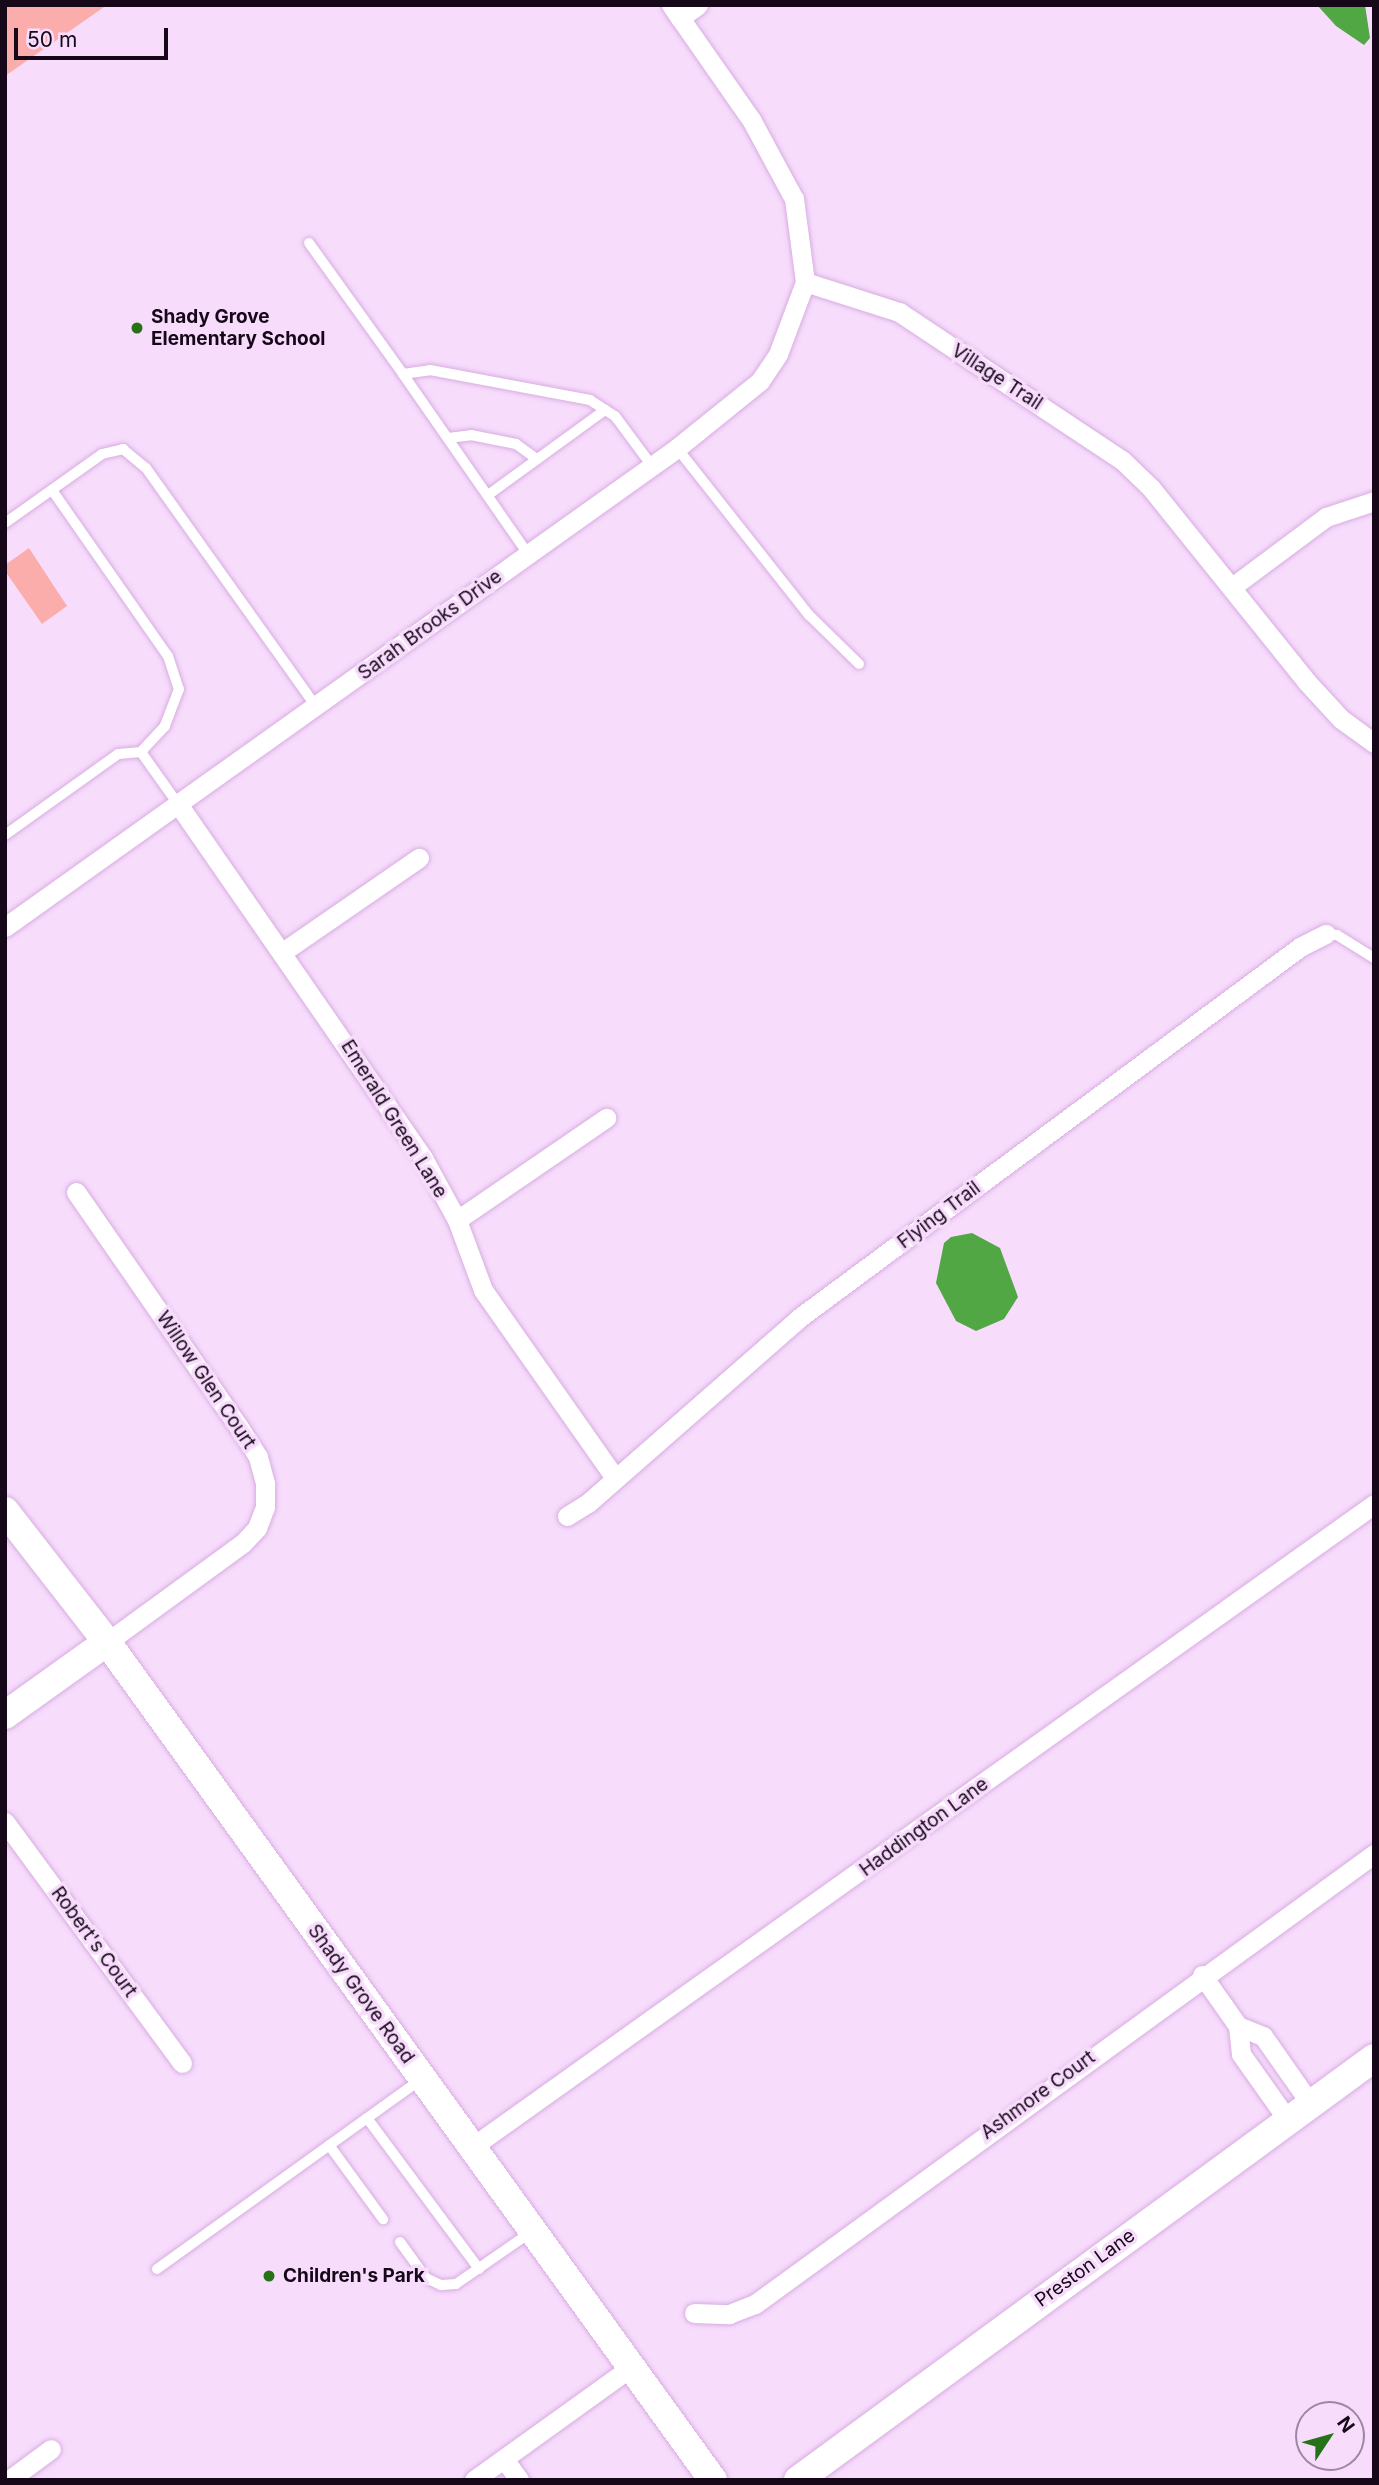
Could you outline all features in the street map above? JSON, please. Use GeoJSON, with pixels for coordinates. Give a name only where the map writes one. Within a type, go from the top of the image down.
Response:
{"type":"FeatureCollection","features":[{"type":"Feature","properties":{"kind":"street"},"geometry":{"type":"LineString","coordinates":[[698,5],[675,11],[781,169],[802,233],[805,282]]}},
{"type":"Feature","properties":{"kind":"street","name":"Sarah Brooks Drive"},"geometry":{"type":"LineString","coordinates":[[5,927],[677,448],[760,381],[778,354],[805,282]]}},
{"type":"Feature","properties":{"kind":"street","name":"Village Trail"},"geometry":{"type":"LineString","coordinates":[[805,282],[899,312],[1122,460],[1232,587],[1306,681],[1341,719],[1374,743]]}},
{"type":"Feature","properties":{"kind":"street"},"geometry":{"type":"LineString","coordinates":[[1232,587],[1326,517],[1374,500]]}},
{"type":"Feature","properties":{"kind":"street","name":"Emerald Green Lane"},"geometry":{"type":"LineString","coordinates":[[178,804],[284,951],[423,1157],[457,1220],[483,1290],[501,1320],[615,1478]]}},
{"type":"Feature","properties":{"kind":"street"},"geometry":{"type":"LineString","coordinates":[[284,951],[419,858]]}},
{"type":"Feature","properties":{"kind":"street","name":"Flying Trail"},"geometry":{"type":"LineString","coordinates":[[567,1516],[615,1478],[799,1318],[1300,947],[1326,934]]}},
{"type":"Feature","properties":{"kind":"street"},"geometry":{"type":"LineString","coordinates":[[457,1220],[607,1118]]}},
{"type":"Feature","properties":{"kind":"street","name":"Willow Glen Court"},"geometry":{"type":"LineString","coordinates":[[76,1192],[246,1438],[265,1484],[265,1507],[257,1528],[243,1543],[107,1642]]}},
{"type":"Feature","properties":{"kind":"street","name":"Haddington Lane"},"geometry":{"type":"LineString","coordinates":[[472,2147],[1374,1504]]}},
{"type":"Feature","properties":{"kind":"street","name":"Shady Grove Road"},"geometry":{"type":"LineString","coordinates":[[5,1512],[107,1642],[713,2480]]}},
{"type":"Feature","properties":{"kind":"street"},"geometry":{"type":"LineString","coordinates":[[5,1715],[107,1642]]}},
{"type":"Feature","properties":{"kind":"street","name":"Robert's Court"},"geometry":{"type":"LineString","coordinates":[[5,1822],[182,2063]]}},
{"type":"Feature","properties":{"kind":"street","name":"Ashmore Court"},"geometry":{"type":"LineString","coordinates":[[694,2313],[729,2314],[755,2304],[1202,1975],[1374,1853]]}},
{"type":"Feature","properties":{"kind":"street"},"geometry":{"type":"LineString","coordinates":[[1202,1975],[1238,2026],[1241,2054],[1298,2111]]}},
{"type":"Feature","properties":{"kind":"street"},"geometry":{"type":"LineString","coordinates":[[1238,2026],[1263,2036],[1298,2111]]}},
{"type":"Feature","properties":{"kind":"street","name":"Preston Lane"},"geometry":{"type":"LineString","coordinates":[[798,2480],[1298,2111],[1374,2058]]}},
{"type":"Feature","properties":{"kind":"street"},"geometry":{"type":"LineString","coordinates":[[474,2480],[631,2367]]}},
{"type":"Feature","properties":{"kind":"street"},"geometry":{"type":"LineString","coordinates":[[9,2480],[51,2449]]}},
{"type":"Feature","properties":{"kind":"street"},"geometry":{"type":"LineString","coordinates":[[504,2459],[519,2480]]}},
{"type":"Feature","properties":{"kind":"lane"},"geometry":{"type":"LineString","coordinates":[[309,243],[528,554]]}},
{"type":"Feature","properties":{"kind":"lane"},"geometry":{"type":"LineString","coordinates":[[403,374],[430,370],[590,400],[605,410],[652,466]]}},
{"type":"Feature","properties":{"kind":"lane"},"geometry":{"type":"LineString","coordinates":[[488,495],[605,410]]}},
{"type":"Feature","properties":{"kind":"lane"},"geometry":{"type":"LineString","coordinates":[[448,438],[471,435],[516,444],[537,459]]}},
{"type":"Feature","properties":{"kind":"lane"},"geometry":{"type":"LineString","coordinates":[[677,448],[785,586],[859,664]]}},
{"type":"Feature","properties":{"kind":"lane"},"geometry":{"type":"LineString","coordinates":[[5,523],[102,453],[123,449],[146,468],[316,706]]}},
{"type":"Feature","properties":{"kind":"lane"},"geometry":{"type":"LineString","coordinates":[[5,835],[118,754],[141,752],[165,726],[179,688],[168,656],[52,490]]}},
{"type":"Feature","properties":{"kind":"lane"},"geometry":{"type":"LineString","coordinates":[[141,752],[178,804]]}},
{"type":"Feature","properties":{"kind":"lane"},"geometry":{"type":"LineString","coordinates":[[1326,934],[1337,935],[1374,958]]}},
{"type":"Feature","properties":{"kind":"lane"},"geometry":{"type":"LineString","coordinates":[[157,2269],[423,2078]]}},
{"type":"Feature","properties":{"kind":"lane"},"geometry":{"type":"LineString","coordinates":[[367,2118],[478,2269]]}},
{"type":"Feature","properties":{"kind":"lane"},"geometry":{"type":"LineString","coordinates":[[329,2145],[383,2219]]}},
{"type":"Feature","properties":{"kind":"lane"},"geometry":{"type":"LineString","coordinates":[[400,2242],[426,2278],[441,2285],[456,2284],[533,2231]]}},
{"type":"Feature","properties":{"kind":"shaded area"},"geometry":{"type":"Polygon","coordinates":[[[5,5],[107,5],[5,76],[5,5]]]}},
{"type":"Feature","properties":{"kind":"shaded area"},"geometry":{"type":"Polygon","coordinates":[[[1317,5],[1365,5],[1370,38],[1364,45],[1336,26],[1317,5]]]}},
{"type":"Feature","properties":{"kind":"shaded area"},"geometry":{"type":"Polygon","coordinates":[[[29,548],[67,606],[42,624],[5,571],[5,565],[29,548]]]}},
{"type":"Feature","properties":{"kind":"shaded area"},"geometry":{"type":"Polygon","coordinates":[[[972,1233],[1000,1248],[1018,1297],[1004,1319],[976,1331],[956,1321],[936,1283],[944,1243],[951,1237],[972,1233]]]}},
{"type":"Feature","properties":{"kind":"place","name":"Shady Grove Elementary School"},"geometry":{"type":"Point","coordinates":[137,328]}},
{"type":"Feature","properties":{"kind":"place","name":"Children's Park"},"geometry":{"type":"Point","coordinates":[269,2276]}}]}
